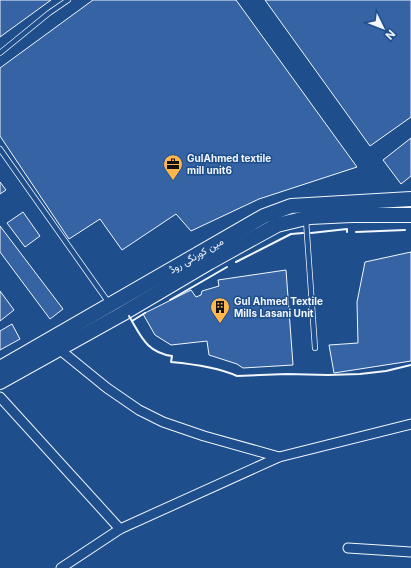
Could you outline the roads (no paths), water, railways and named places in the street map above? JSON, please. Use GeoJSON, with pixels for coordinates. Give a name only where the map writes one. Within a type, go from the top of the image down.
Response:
{"type":"FeatureCollection","features":[{"type":"Feature","properties":{"kind":"main road","name":"مین کورنگی روڈ"},"geometry":{"type":"LineString","coordinates":[[0,368],[264,216],[291,206],[411,199]]}},
{"type":"Feature","properties":{"kind":"main road","name":"مین کورنگی روڈ"},"geometry":{"type":"LineString","coordinates":[[0,382],[277,225],[306,218],[352,215],[411,214]]}},
{"type":"Feature","properties":{"kind":"street"},"geometry":{"type":"LineString","coordinates":[[59,349],[107,388],[139,410],[163,422],[204,436],[279,457]]}},
{"type":"Feature","properties":{"kind":"street"},"geometry":{"type":"LineString","coordinates":[[0,397],[120,529]]}},
{"type":"Feature","properties":{"kind":"street"},"geometry":{"type":"LineString","coordinates":[[61,568],[120,529],[279,457],[411,424]]}},
{"type":"Feature","properties":{"kind":"street"},"geometry":{"type":"LineString","coordinates":[[348,548],[411,552]]}},
{"type":"Feature","properties":{"kind":"lane"},"geometry":{"type":"LineString","coordinates":[[0,53],[49,13],[68,0]]}},
{"type":"Feature","properties":{"kind":"lane"},"geometry":{"type":"LineString","coordinates":[[0,148],[110,304]]}},
{"type":"Feature","properties":{"kind":"lane"},"geometry":{"type":"LineString","coordinates":[[306,218],[315,348]]}},
{"type":"Feature","properties":{"kind":"place","name":"GulAhmed textile mill unit6"},"geometry":{"type":"Point","coordinates":[173,181]}},
{"type":"Feature","properties":{"kind":"place","name":"Gul Ahmed Textile Mills Lasani Unit"},"geometry":{"type":"Point","coordinates":[220,324]}}]}
